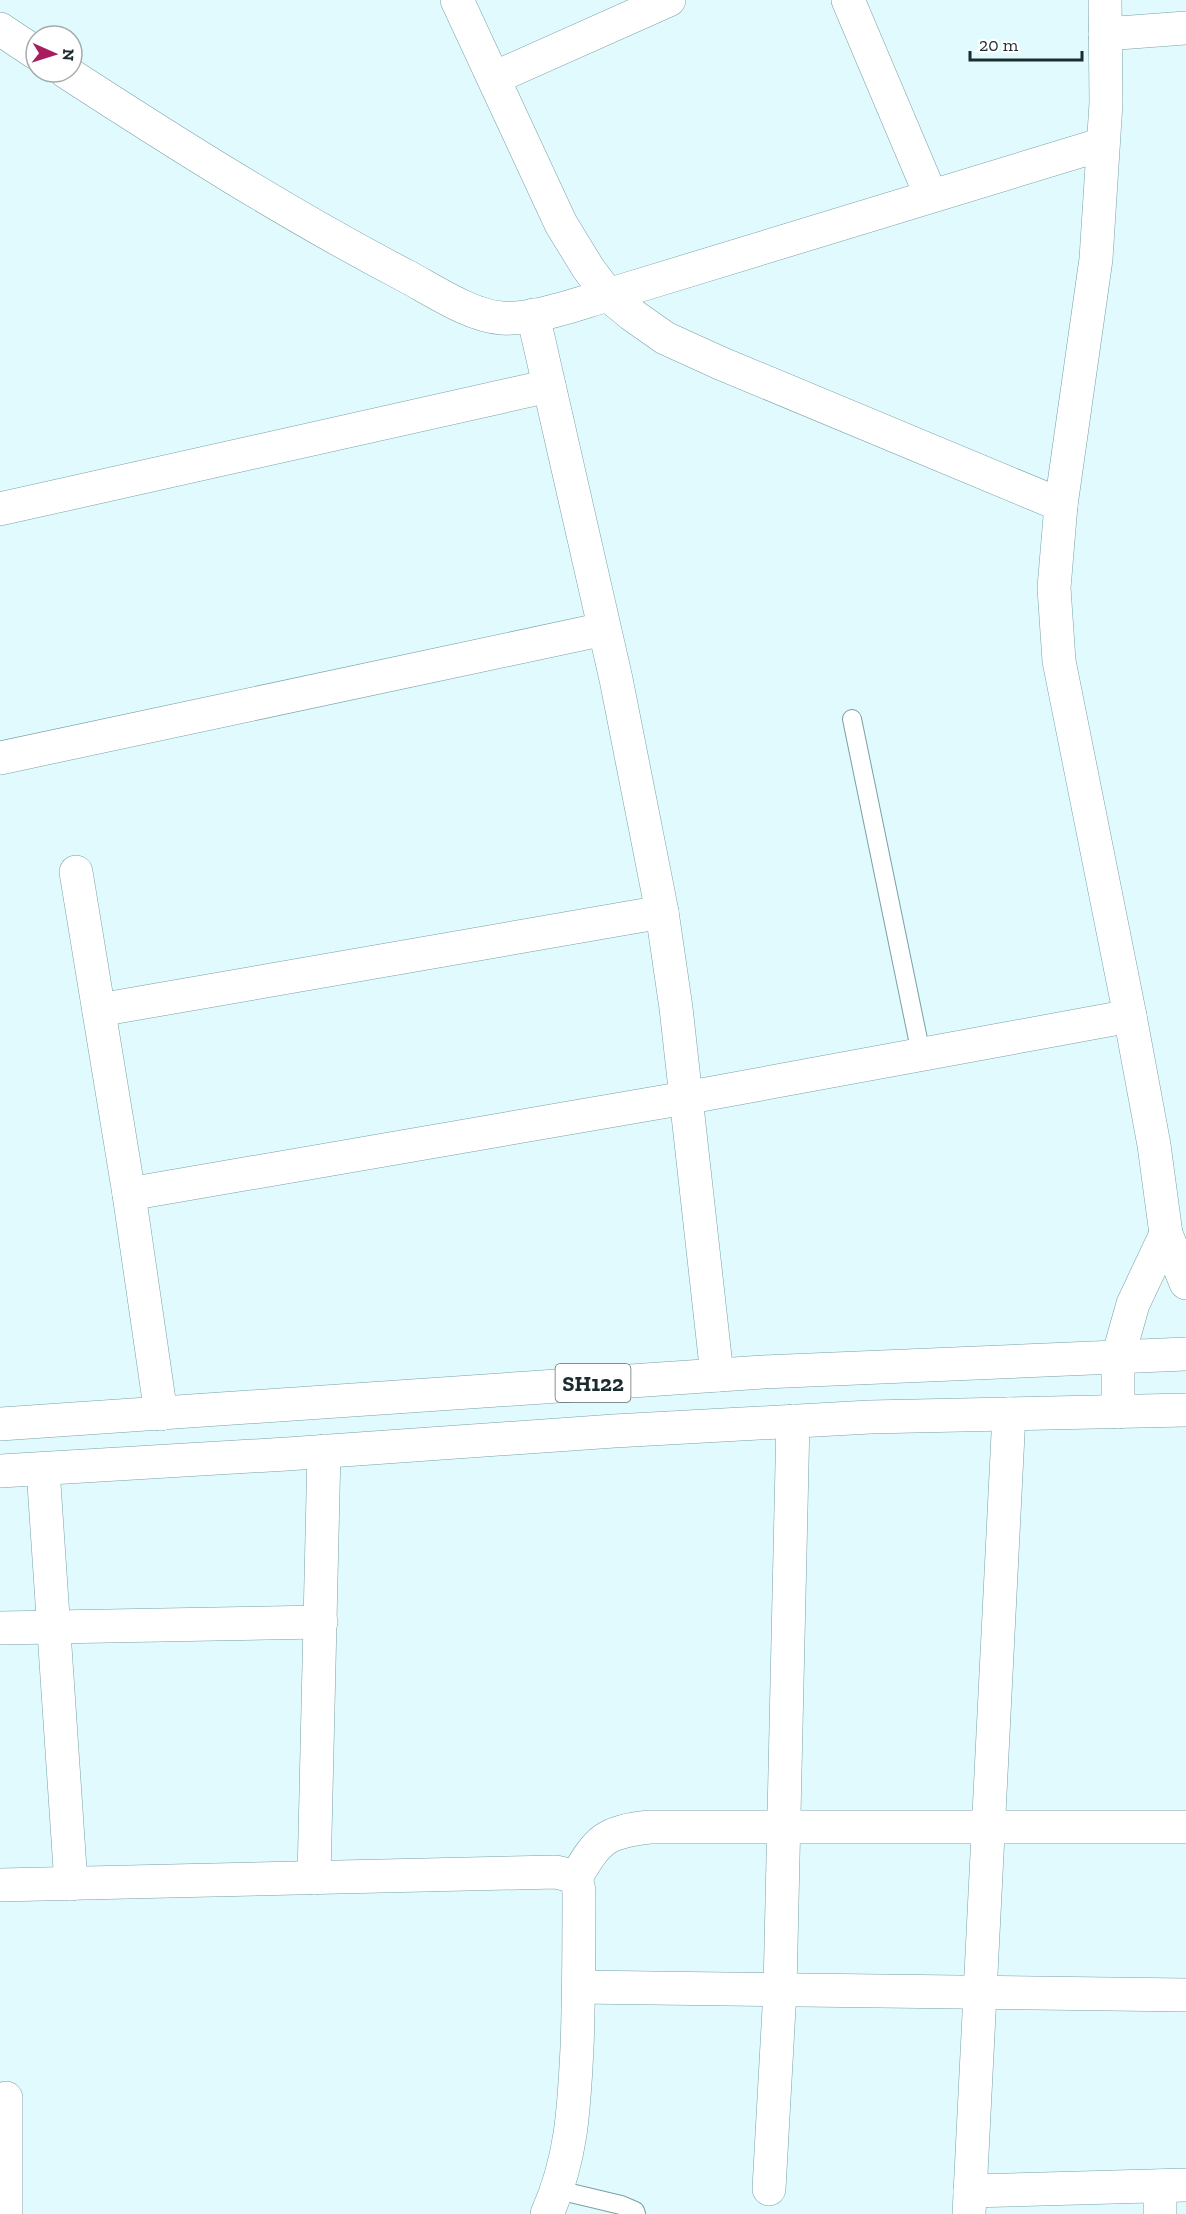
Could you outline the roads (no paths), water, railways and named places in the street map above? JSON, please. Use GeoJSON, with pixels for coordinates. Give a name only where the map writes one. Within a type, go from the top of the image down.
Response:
{"type":"FeatureCollection","features":[{"type":"Feature","properties":{"kind":"street"},"geometry":{"type":"LineString","coordinates":[[457,0],[561,224],[608,295],[665,338],[1061,505]]}},
{"type":"Feature","properties":{"kind":"street"},"geometry":{"type":"LineString","coordinates":[[494,78],[669,0]]}},
{"type":"Feature","properties":{"kind":"street"},"geometry":{"type":"LineString","coordinates":[[848,0],[931,196]]}},
{"type":"Feature","properties":{"kind":"street"},"geometry":{"type":"LineString","coordinates":[[1105,0],[1106,103],[1096,258],[1061,505],[1054,588],[1059,661],[1130,1016],[1154,1145],[1166,1234],[1186,1283]]}},
{"type":"Feature","properties":{"kind":"street"},"geometry":{"type":"LineString","coordinates":[[1106,34],[1186,27]]}},
{"type":"Feature","properties":{"kind":"street"},"geometry":{"type":"LineString","coordinates":[[0,29],[24,44]]}},
{"type":"Feature","properties":{"kind":"street"},"geometry":{"type":"LineString","coordinates":[[84,83],[272,201],[376,260],[470,310],[501,318],[533,315],[608,295],[1103,144]]}},
{"type":"Feature","properties":{"kind":"street"},"geometry":{"type":"LineString","coordinates":[[533,315],[604,628],[662,912],[676,1008],[717,1375]]}},
{"type":"Feature","properties":{"kind":"street"},"geometry":{"type":"LineString","coordinates":[[0,509],[549,386]]}},
{"type":"Feature","properties":{"kind":"street"},"geometry":{"type":"LineString","coordinates":[[0,758],[604,628]]}},
{"type":"Feature","properties":{"kind":"street"},"geometry":{"type":"LineString","coordinates":[[76,872],[129,1194],[161,1414]]}},
{"type":"Feature","properties":{"kind":"street"},"geometry":{"type":"LineString","coordinates":[[99,1010],[662,912]]}},
{"type":"Feature","properties":{"kind":"street"},"geometry":{"type":"LineString","coordinates":[[129,1194],[685,1098],[1130,1016]]}},
{"type":"Feature","properties":{"kind":"street"},"geometry":{"type":"LineString","coordinates":[[1118,1412],[1118,1357],[1133,1304],[1166,1234]]}},
{"type":"Feature","properties":{"kind":"street","name":"SH122"},"geometry":{"type":"LineString","coordinates":[[0,1424],[717,1375],[1186,1354]]}},
{"type":"Feature","properties":{"kind":"street","name":"SH122"},"geometry":{"type":"LineString","coordinates":[[0,1471],[793,1421],[1186,1410]]}},
{"type":"Feature","properties":{"kind":"street"},"geometry":{"type":"LineString","coordinates":[[1009,1414],[970,2203],[1169,2195]]}},
{"type":"Feature","properties":{"kind":"street"},"geometry":{"type":"LineString","coordinates":[[769,2189],[780,1990],[793,1421]]}},
{"type":"Feature","properties":{"kind":"street"},"geometry":{"type":"LineString","coordinates":[[314,1878],[324,1451]]}},
{"type":"Feature","properties":{"kind":"street"},"geometry":{"type":"LineString","coordinates":[[43,1469],[71,1884]]}},
{"type":"Feature","properties":{"kind":"street"},"geometry":{"type":"LineString","coordinates":[[0,1628],[321,1622]]}},
{"type":"Feature","properties":{"kind":"street"},"geometry":{"type":"LineString","coordinates":[[553,2202],[570,2142],[575,2095],[579,1987],[579,1891],[576,1877],[601,1839],[623,1830],[650,1827],[1186,1827]]}},
{"type":"Feature","properties":{"kind":"street"},"geometry":{"type":"LineString","coordinates":[[0,1885],[556,1872],[576,1877]]}},
{"type":"Feature","properties":{"kind":"street"},"geometry":{"type":"LineString","coordinates":[[579,1987],[1186,1995]]}},
{"type":"Feature","properties":{"kind":"street"},"geometry":{"type":"LineString","coordinates":[[6,2098],[6,2214]]}},
{"type":"Feature","properties":{"kind":"lane"},"geometry":{"type":"LineString","coordinates":[[852,719],[921,1054]]}},
{"type":"Feature","properties":{"kind":"lane"},"geometry":{"type":"LineString","coordinates":[[553,2202],[621,2205],[635,2211],[636,2214]]}}]}
